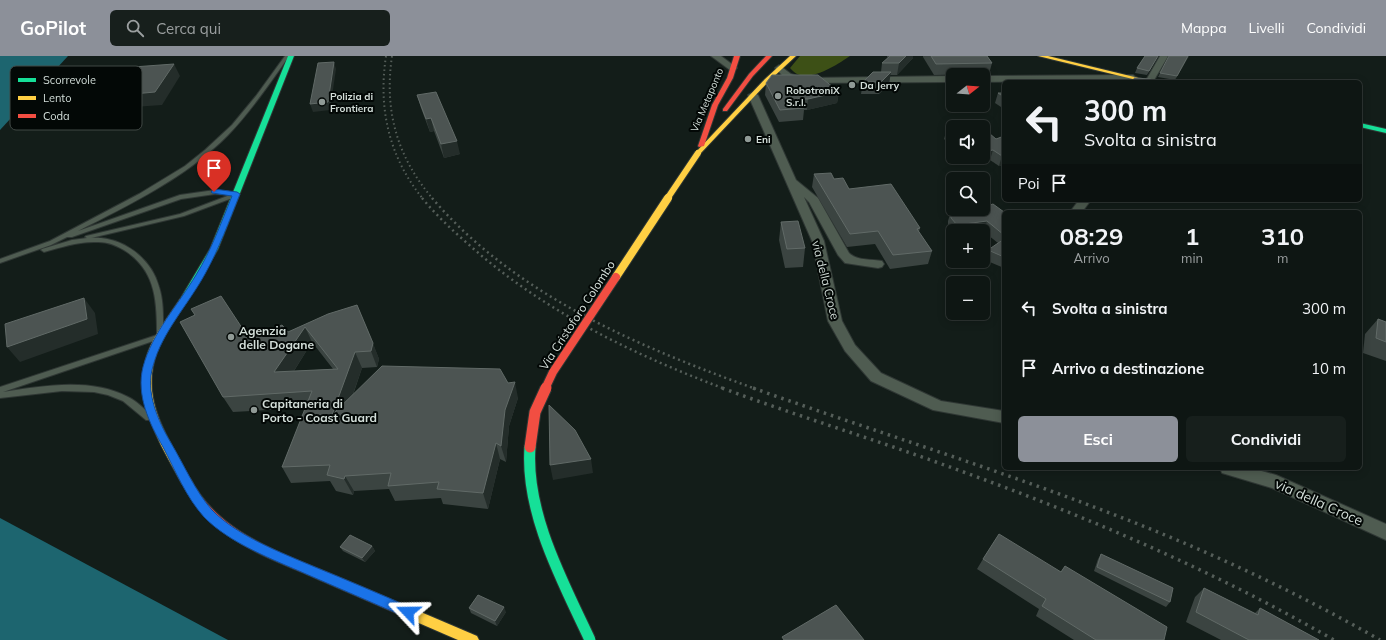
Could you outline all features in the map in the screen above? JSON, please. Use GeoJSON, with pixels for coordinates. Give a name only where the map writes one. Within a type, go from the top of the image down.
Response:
{"type":"FeatureCollection","features":[{"type":"Feature","properties":{"kind":"main road"},"geometry":{"type":"LineString","coordinates":[[291,56],[225,224],[204,268],[160,336],[147,368],[146,381],[148,400],[154,422],[197,499],[208,514],[224,527],[265,551],[469,638]]}},
{"type":"Feature","properties":{"kind":"main road","name":"Via Metaponto"},"geometry":{"type":"LineString","coordinates":[[698,153],[715,105],[730,78],[737,56]]}},
{"type":"Feature","properties":{"kind":"main road"},"geometry":{"type":"LineString","coordinates":[[730,78],[748,56]]}},
{"type":"Feature","properties":{"kind":"main road"},"geometry":{"type":"LineString","coordinates":[[698,153],[737,92],[769,56]]}},
{"type":"Feature","properties":{"kind":"main road"},"geometry":{"type":"LineString","coordinates":[[698,153],[767,80],[793,56]]}},
{"type":"Feature","properties":{"kind":"main road"},"geometry":{"type":"LineString","coordinates":[[1041,56],[1142,80]]}},
{"type":"Feature","properties":{"kind":"main road"},"geometry":{"type":"LineString","coordinates":[[1362,125],[1386,131]]}},
{"type":"Feature","properties":{"kind":"main road","name":"Via Cristoforo Colombo"},"geometry":{"type":"LineString","coordinates":[[590,640],[546,542],[534,501],[529,455],[535,412],[553,372],[698,153]]}},
{"type":"Feature","properties":{"kind":"street"},"geometry":{"type":"LineString","coordinates":[[715,56],[733,68]]}},
{"type":"Feature","properties":{"kind":"street"},"geometry":{"type":"LineString","coordinates":[[1152,80],[1164,56]]}},
{"type":"Feature","properties":{"kind":"street"},"geometry":{"type":"LineString","coordinates":[[779,68],[788,76],[803,80]]}},
{"type":"Feature","properties":{"kind":"street"},"geometry":{"type":"LineString","coordinates":[[990,79],[1133,78]]}},
{"type":"Feature","properties":{"kind":"street"},"geometry":{"type":"LineString","coordinates":[[767,80],[946,79]]}},
{"type":"Feature","properties":{"kind":"street","name":"via della Croce"},"geometry":{"type":"LineString","coordinates":[[753,95],[818,241],[835,322],[850,348],[876,377],[938,406],[1002,417]]}},
{"type":"Feature","properties":{"kind":"street"},"geometry":{"type":"LineString","coordinates":[[791,181],[814,200],[844,255],[849,260],[878,264]]}},
{"type":"Feature","properties":{"kind":"street","name":"via della Croce"},"geometry":{"type":"LineString","coordinates":[[1235,470],[1276,482],[1386,532]]}},
{"type":"Feature","properties":{"kind":"lane"},"geometry":{"type":"LineString","coordinates":[[49,244],[146,191],[204,153],[224,135],[242,115],[287,56]]}},
{"type":"Feature","properties":{"kind":"lane"},"geometry":{"type":"LineString","coordinates":[[0,261],[180,197],[214,192],[237,194]]}},
{"type":"Feature","properties":{"kind":"lane"},"geometry":{"type":"LineString","coordinates":[[8,258],[182,215],[237,194]]}},
{"type":"Feature","properties":{"kind":"lane"},"geometry":{"type":"LineString","coordinates":[[0,390],[160,336],[159,300],[156,285],[150,273],[141,262],[130,252],[108,241],[96,240],[68,243]]}},
{"type":"Feature","properties":{"kind":"lane"},"geometry":{"type":"LineString","coordinates":[[0,395],[45,389],[79,389],[100,391],[124,398],[154,422]]}},
{"type":"Feature","properties":{"kind":"green space"},"geometry":{"type":"Polygon","coordinates":[[[800,56],[850,56],[825,71],[803,76],[797,74],[790,68],[800,56]]]}},
{"type":"Feature","properties":{"kind":"water"},"geometry":{"type":"Polygon","coordinates":[[[0,56],[68,56],[59,66],[10,66],[10,119],[0,130],[0,56]]]}},
{"type":"Feature","properties":{"kind":"water"},"geometry":{"type":"Polygon","coordinates":[[[0,518],[228,640],[0,640],[0,518]]]}},
{"type":"Feature","properties":{"kind":"building"},"geometry":{"type":"Polygon","coordinates":[[[890,56],[906,56],[899,63],[882,63],[890,56]]]}},
{"type":"Feature","properties":{"kind":"building"},"geometry":{"type":"Polygon","coordinates":[[[931,56],[987,56],[992,63],[936,64],[931,56]]]}},
{"type":"Feature","properties":{"kind":"building"},"geometry":{"type":"Polygon","coordinates":[[[1145,56],[1158,56],[1149,71],[1137,68],[1145,56]]]}},
{"type":"Feature","properties":{"kind":"building"},"geometry":{"type":"Polygon","coordinates":[[[1169,56],[1188,56],[1177,76],[1160,73],[1169,56]]]}},
{"type":"Feature","properties":{"kind":"building"},"geometry":{"type":"Polygon","coordinates":[[[334,62],[328,102],[310,104],[318,63],[334,62]]]}},
{"type":"Feature","properties":{"kind":"building"},"geometry":{"type":"Polygon","coordinates":[[[174,64],[155,92],[142,93],[142,66],[174,64]]]}},
{"type":"Feature","properties":{"kind":"building"},"geometry":{"type":"Polygon","coordinates":[[[873,72],[891,72],[881,82],[863,82],[873,72]]]}},
{"type":"Feature","properties":{"kind":"building"},"geometry":{"type":"Polygon","coordinates":[[[772,75],[818,75],[839,92],[808,99],[798,99],[804,108],[780,110],[766,83],[772,75]]]}},
{"type":"Feature","properties":{"kind":"building"},"geometry":{"type":"Polygon","coordinates":[[[1134,78],[1151,79],[1150,80],[1135,80],[1134,78]]]}},
{"type":"Feature","properties":{"kind":"building"},"geometry":{"type":"Polygon","coordinates":[[[436,92],[457,141],[441,144],[431,118],[426,119],[417,95],[436,92]]]}},
{"type":"Feature","properties":{"kind":"building"},"geometry":{"type":"Polygon","coordinates":[[[990,134],[996,139],[1002,137],[1002,156],[993,150],[990,151],[990,134]]]}},
{"type":"Feature","properties":{"kind":"building"},"geometry":{"type":"Polygon","coordinates":[[[831,173],[834,179],[843,178],[849,189],[891,184],[920,228],[917,229],[932,251],[893,255],[878,231],[850,234],[814,174],[831,173]]]}},
{"type":"Feature","properties":{"kind":"building"},"geometry":{"type":"Polygon","coordinates":[[[993,204],[1002,211],[1002,233],[987,221],[956,224],[951,216],[990,216],[990,205],[993,204]]]}},
{"type":"Feature","properties":{"kind":"building"},"geometry":{"type":"Polygon","coordinates":[[[798,221],[805,248],[787,249],[781,222],[798,221]]]}},
{"type":"Feature","properties":{"kind":"building"},"geometry":{"type":"Polygon","coordinates":[[[1002,240],[1002,256],[990,251],[990,249],[1002,240]]]}},
{"type":"Feature","properties":{"kind":"building"},"geometry":{"type":"Polygon","coordinates":[[[221,296],[250,340],[282,325],[288,332],[328,314],[357,305],[373,343],[371,351],[355,352],[332,415],[382,366],[500,369],[508,383],[515,382],[505,410],[501,446],[496,443],[483,493],[437,489],[439,482],[388,486],[391,473],[345,476],[344,479],[327,475],[330,465],[282,467],[312,391],[223,397],[180,322],[195,315],[191,309],[221,296]],[[305,327],[274,372],[338,369],[305,327]]]}},
{"type":"Feature","properties":{"kind":"building"},"geometry":{"type":"Polygon","coordinates":[[[84,298],[87,319],[7,347],[5,324],[84,298]]]}},
{"type":"Feature","properties":{"kind":"building"},"geometry":{"type":"Polygon","coordinates":[[[1378,319],[1386,322],[1386,342],[1376,338],[1378,319]]]}},
{"type":"Feature","properties":{"kind":"building"},"geometry":{"type":"Polygon","coordinates":[[[549,405],[575,430],[591,459],[550,465],[549,405]]]}},
{"type":"Feature","properties":{"kind":"building"},"geometry":{"type":"Polygon","coordinates":[[[999,534],[1061,572],[1065,566],[1167,627],[1164,640],[1096,640],[1042,606],[1046,599],[983,559],[999,534]]]}},
{"type":"Feature","properties":{"kind":"building"},"geometry":{"type":"Polygon","coordinates":[[[350,535],[372,546],[362,558],[340,547],[350,535]]]}},
{"type":"Feature","properties":{"kind":"building"},"geometry":{"type":"Polygon","coordinates":[[[1101,554],[1173,588],[1170,602],[1097,567],[1101,554]]]}},
{"type":"Feature","properties":{"kind":"building"},"geometry":{"type":"Polygon","coordinates":[[[1204,588],[1258,615],[1260,608],[1319,640],[1249,640],[1196,612],[1204,588]]]}},
{"type":"Feature","properties":{"kind":"building"},"geometry":{"type":"Polygon","coordinates":[[[478,595],[504,607],[495,621],[469,608],[478,595]]]}},
{"type":"Feature","properties":{"kind":"building"},"geometry":{"type":"Polygon","coordinates":[[[836,605],[864,640],[784,640],[782,637],[836,605]]]}},
{"type":"Feature","properties":{"kind":"railway"},"geometry":{"type":"LineString","coordinates":[[386,56],[384,95],[385,113],[389,132],[394,149],[402,166],[411,183],[423,199]]}},
{"type":"Feature","properties":{"kind":"railway"},"geometry":{"type":"LineString","coordinates":[[392,56],[390,96],[396,132],[410,167],[433,199]]}},
{"type":"Feature","properties":{"kind":"railway"},"geometry":{"type":"LineString","coordinates":[[422,198],[449,227],[467,243],[525,289],[589,328],[622,345],[656,361],[725,389]]}},
{"type":"Feature","properties":{"kind":"railway"},"geometry":{"type":"LineString","coordinates":[[432,198],[465,232],[501,263],[540,290],[581,314],[624,336],[712,373],[756,389]]}},
{"type":"Feature","properties":{"kind":"railway"},"geometry":{"type":"LineString","coordinates":[[722,388],[929,459],[1102,526],[1197,568],[1334,640]]}},
{"type":"Feature","properties":{"kind":"railway"},"geometry":{"type":"LineString","coordinates":[[753,388],[1033,484],[1143,526],[1198,549],[1313,603],[1380,640]]}},
{"type":"Feature","properties":{"kind":"traffic: fast"},"geometry":{"type":"LineString","coordinates":[[183,301],[214,249],[291,56]]}},
{"type":"Feature","properties":{"kind":"traffic: fast"},"geometry":{"type":"LineString","coordinates":[[1362,125],[1386,131]]}},
{"type":"Feature","properties":{"kind":"traffic: fast"},"geometry":{"type":"LineString","coordinates":[[530,447],[531,477],[546,540],[590,640]]}},
{"type":"Feature","properties":{"kind":"traffic: slow"},"geometry":{"type":"LineString","coordinates":[[698,153],[767,80],[793,56]]}},
{"type":"Feature","properties":{"kind":"traffic: slow"},"geometry":{"type":"LineString","coordinates":[[1041,56],[1143,80]]}},
{"type":"Feature","properties":{"kind":"traffic: slow"},"geometry":{"type":"LineString","coordinates":[[616,277],[698,153]]}},
{"type":"Feature","properties":{"kind":"traffic: slow"},"geometry":{"type":"LineString","coordinates":[[183,301],[163,332],[153,351],[148,368],[147,386],[149,402],[154,419],[186,481]]}},
{"type":"Feature","properties":{"kind":"traffic: slow"},"geometry":{"type":"LineString","coordinates":[[402,610],[473,640]]}},
{"type":"Feature","properties":{"kind":"traffic: jam"},"geometry":{"type":"LineString","coordinates":[[701,146],[715,105],[730,78],[737,56]]}},
{"type":"Feature","properties":{"kind":"traffic: jam"},"geometry":{"type":"LineString","coordinates":[[725,110],[751,75],[769,56]]}},
{"type":"Feature","properties":{"kind":"traffic: jam"},"geometry":{"type":"LineString","coordinates":[[530,447],[535,412],[553,372],[616,277]]}},
{"type":"Feature","properties":{"kind":"traffic: jam"},"geometry":{"type":"LineString","coordinates":[[186,481],[196,498],[209,514],[220,524],[243,540],[282,559],[402,610]]}},
{"type":"Feature","properties":{"kind":"place","name":"Da Jerry"},"geometry":{"type":"Point","coordinates":[852,85]}},
{"type":"Feature","properties":{"kind":"place","name":"RobotroniX S.r.l."},"geometry":{"type":"Point","coordinates":[778,96]}},
{"type":"Feature","properties":{"kind":"place","name":"Polizia di Frontiera"},"geometry":{"type":"Point","coordinates":[322,102]}},
{"type":"Feature","properties":{"kind":"place","name":"Eni"},"geometry":{"type":"Point","coordinates":[748,139]}},
{"type":"Feature","properties":{"kind":"place","name":"Agenzia delle Dogane"},"geometry":{"type":"Point","coordinates":[231,337]}},
{"type":"Feature","properties":{"kind":"place","name":"Capitaneria di Porto - Coast Guard"},"geometry":{"type":"Point","coordinates":[254,410]}},
{"type":"Feature","properties":{"kind":"route"},"geometry":{"type":"LineString","coordinates":[[214,192],[237,194],[214,249],[200,275],[160,336],[152,354],[147,368],[146,381],[149,406],[154,422],[197,499],[208,514],[224,527],[265,551],[408,612]]}}]}
